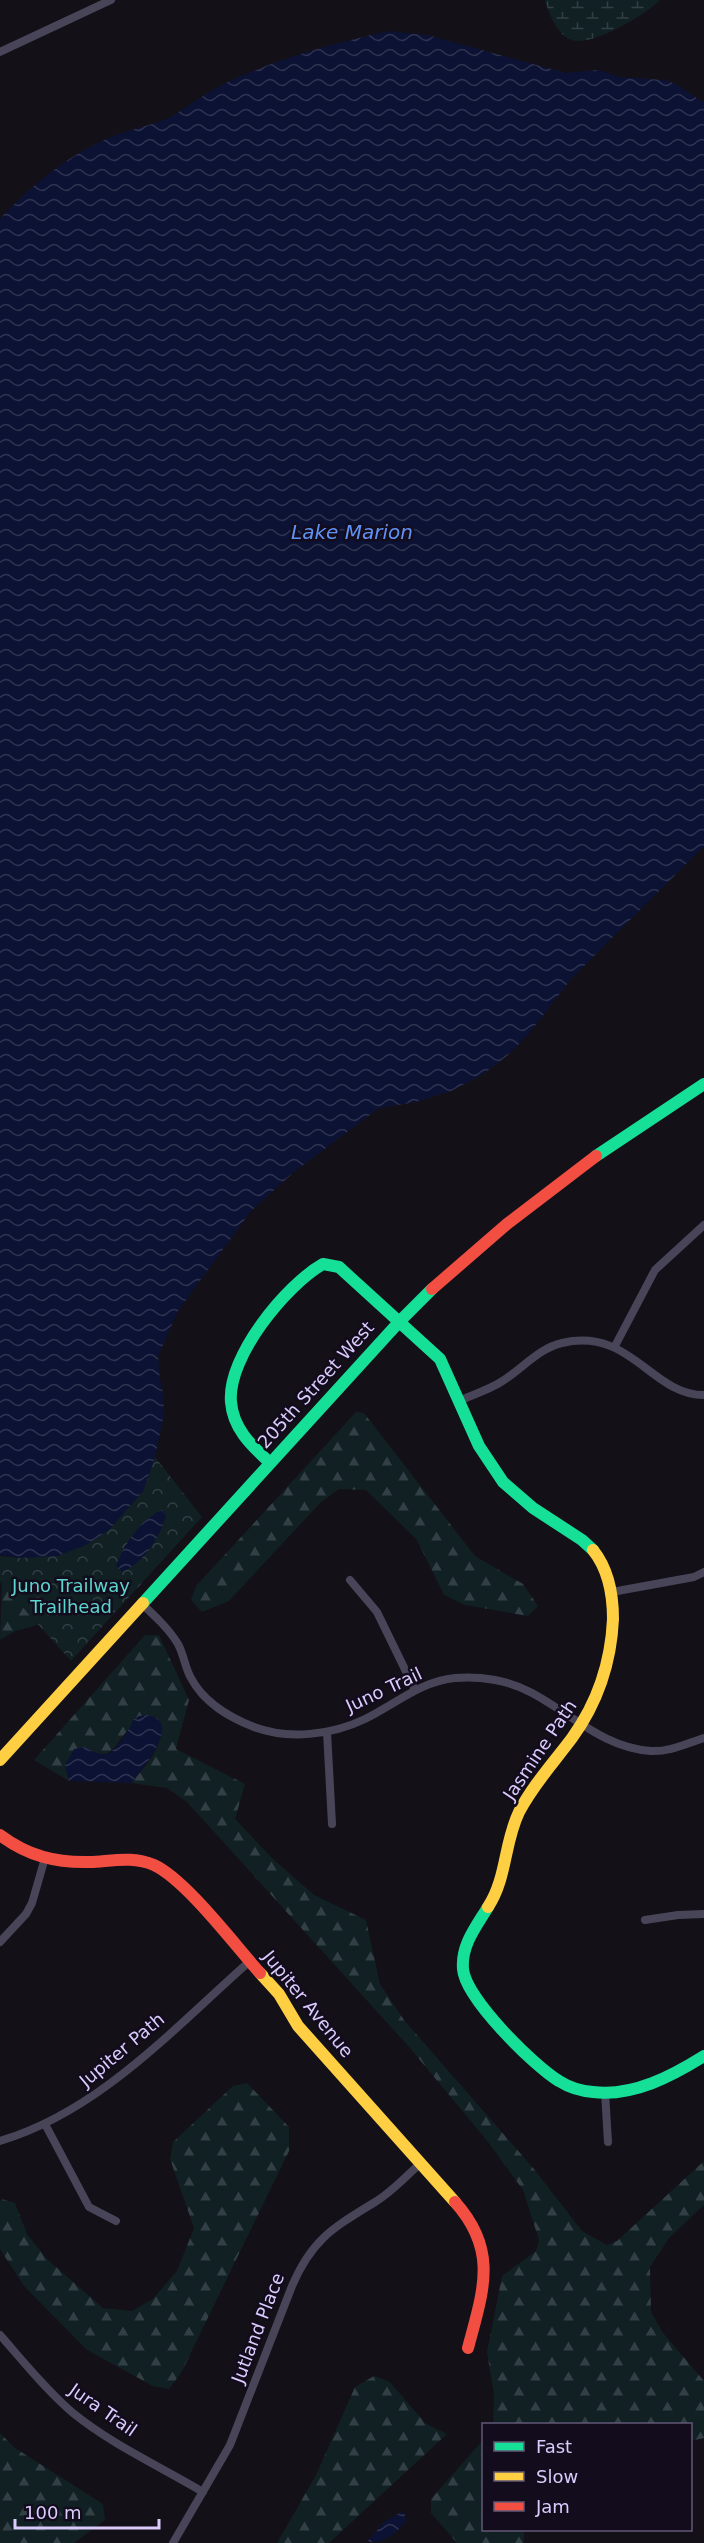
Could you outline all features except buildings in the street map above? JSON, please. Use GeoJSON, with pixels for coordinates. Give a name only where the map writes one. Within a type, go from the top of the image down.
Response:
{"type":"FeatureCollection","features":[{"type":"Feature","properties":{"kind":"street"},"geometry":{"type":"LineString","coordinates":[[0,51],[111,0]]}},
{"type":"Feature","properties":{"kind":"street","name":"205th Street West"},"geometry":{"type":"LineString","coordinates":[[0,1760],[400,1321],[456,1267],[527,1206],[591,1158],[704,1084]]}},
{"type":"Feature","properties":{"kind":"street"},"geometry":{"type":"LineString","coordinates":[[615,1346],[655,1270],[704,1225]]}},
{"type":"Feature","properties":{"kind":"street","name":"Jasmine Path"},"geometry":{"type":"LineString","coordinates":[[270,1463],[248,1441],[236,1424],[230,1401],[231,1378],[244,1348],[309,1272],[323,1264],[339,1267],[440,1359],[477,1444],[497,1475],[531,1508],[589,1545],[604,1567],[612,1592],[614,1624],[609,1660],[598,1694],[581,1725],[518,1815],[496,1894],[465,1945],[463,1970],[467,1985],[474,1997],[548,2074],[579,2090],[605,2092],[646,2085],[672,2075],[704,2056]]}},
{"type":"Feature","properties":{"kind":"street"},"geometry":{"type":"LineString","coordinates":[[459,1401],[500,1383],[543,1351],[560,1343],[588,1339],[615,1346],[678,1389],[695,1395],[704,1395]]}},
{"type":"Feature","properties":{"kind":"street"},"geometry":{"type":"LineString","coordinates":[[612,1592],[694,1577],[704,1572]]}},
{"type":"Feature","properties":{"kind":"street"},"geometry":{"type":"LineString","coordinates":[[350,1580],[377,1612],[415,1690]]}},
{"type":"Feature","properties":{"kind":"street","name":"Juno Trail"},"geometry":{"type":"LineString","coordinates":[[142,1604],[171,1633],[180,1647],[189,1677],[198,1690],[221,1711],[257,1728],[279,1733],[327,1732],[364,1720],[415,1690],[454,1678],[496,1680],[530,1692],[581,1725],[616,1744],[652,1751],[671,1749],[704,1738]]}},
{"type":"Feature","properties":{"kind":"street"},"geometry":{"type":"LineString","coordinates":[[327,1732],[332,1824]]}},
{"type":"Feature","properties":{"kind":"street","name":"Jupiter Avenue"},"geometry":{"type":"LineString","coordinates":[[0,1835],[25,1851],[45,1858],[73,1862],[118,1858],[152,1864],[182,1886],[279,1994],[298,2026],[470,2219],[483,2246],[485,2274],[468,2348]]}},
{"type":"Feature","properties":{"kind":"street"},"geometry":{"type":"LineString","coordinates":[[0,1942],[26,1914],[32,1903],[45,1858]]}},
{"type":"Feature","properties":{"kind":"street"},"geometry":{"type":"LineString","coordinates":[[645,1920],[704,1914]]}},
{"type":"Feature","properties":{"kind":"street","name":"Jupiter Path"},"geometry":{"type":"LineString","coordinates":[[0,2141],[45,2124],[106,2087],[250,1961]]}},
{"type":"Feature","properties":{"kind":"street"},"geometry":{"type":"LineString","coordinates":[[605,2092],[608,2142]]}},
{"type":"Feature","properties":{"kind":"street"},"geometry":{"type":"LineString","coordinates":[[45,2124],[89,2207],[116,2222]]}},
{"type":"Feature","properties":{"kind":"street","name":"Jutland Place"},"geometry":{"type":"LineString","coordinates":[[172,2543],[230,2445],[302,2263],[326,2234],[386,2194],[421,2163]]}},
{"type":"Feature","properties":{"kind":"street","name":"Jura Trail"},"geometry":{"type":"LineString","coordinates":[[0,2335],[49,2390],[73,2413],[203,2492]]}},
{"type":"Feature","properties":{"kind":"green space"},"geometry":{"type":"Polygon","coordinates":[[[545,0],[660,0],[643,14],[617,29],[589,40],[578,41],[569,39],[560,32],[545,0]]]}},
{"type":"Feature","properties":{"kind":"green space"},"geometry":{"type":"Polygon","coordinates":[[[356,1412],[364,1413],[475,1556],[523,1584],[538,1606],[528,1616],[465,1605],[444,1595],[417,1540],[366,1490],[339,1489],[321,1502],[229,1601],[202,1612],[191,1600],[196,1586],[356,1412]]]}},
{"type":"Feature","properties":{"kind":"green space","name":"Juno Trailway Trailhead"},"geometry":{"type":"Polygon","coordinates":[[[155,1457],[202,1517],[71,1661],[0,1582],[0,1556],[20,1558],[109,1530],[143,1491],[155,1457]]]}},
{"type":"Feature","properties":{"kind":"green space"},"geometry":{"type":"Polygon","coordinates":[[[2,1580],[38,1625],[15,1631],[0,1640],[2,1580]]]}},
{"type":"Feature","properties":{"kind":"green space"},"geometry":{"type":"Polygon","coordinates":[[[145,1635],[159,1635],[189,1700],[176,1749],[245,1784],[235,1819],[273,1859],[314,1895],[366,1920],[380,1984],[404,2020],[534,2169],[582,2231],[607,2245],[617,2241],[704,2161],[704,2205],[669,2238],[650,2267],[651,2312],[663,2333],[704,2381],[704,2438],[692,2441],[692,2423],[493,2423],[494,2395],[487,2352],[502,2276],[536,2251],[539,2240],[523,2190],[488,2142],[410,2048],[187,1802],[167,1788],[131,1783],[149,1760],[159,1742],[160,1724],[155,1716],[133,1726],[108,1753],[95,1753],[85,1747],[65,1765],[69,1781],[34,1760],[145,1635]]]}},
{"type":"Feature","properties":{"kind":"green space"},"geometry":{"type":"Polygon","coordinates":[[[247,2083],[289,2127],[289,2151],[181,2373],[169,2389],[153,2386],[87,2350],[24,2286],[0,2249],[0,2201],[2,2199],[15,2203],[27,2234],[48,2260],[103,2308],[132,2311],[153,2299],[177,2271],[194,2228],[170,2159],[173,2142],[233,2086],[247,2083]]]}},
{"type":"Feature","properties":{"kind":"green space"},"geometry":{"type":"Polygon","coordinates":[[[374,2376],[390,2382],[425,2423],[447,2434],[329,2543],[277,2543],[316,2475],[355,2387],[374,2376]]]}},
{"type":"Feature","properties":{"kind":"green space"},"geometry":{"type":"Polygon","coordinates":[[[0,2433],[15,2448],[103,2504],[105,2520],[74,2543],[0,2543],[0,2433]]]}},
{"type":"Feature","properties":{"kind":"green space"},"geometry":{"type":"Polygon","coordinates":[[[482,2441],[482,2531],[524,2531],[524,2543],[457,2543],[431,2513],[431,2499],[482,2441]]]}},
{"type":"Feature","properties":{"kind":"water","name":"Lake Marion"},"geometry":{"type":"Polygon","coordinates":[[[389,31],[427,35],[566,73],[599,70],[619,77],[665,80],[676,84],[704,103],[704,846],[572,978],[527,1036],[508,1055],[482,1075],[451,1091],[416,1102],[379,1108],[294,1172],[251,1211],[178,1311],[158,1356],[164,1397],[163,1419],[155,1457],[143,1491],[109,1530],[84,1546],[57,1556],[20,1558],[0,1555],[0,219],[52,171],[98,143],[174,115],[207,93],[247,73],[327,46],[389,31]]]}},
{"type":"Feature","properties":{"kind":"water"},"geometry":{"type":"Polygon","coordinates":[[[162,1510],[166,1516],[150,1549],[137,1563],[122,1572],[116,1566],[128,1541],[140,1526],[162,1510]]]}},
{"type":"Feature","properties":{"kind":"water"},"geometry":{"type":"Polygon","coordinates":[[[147,1715],[157,1719],[162,1726],[161,1735],[151,1757],[131,1783],[69,1781],[65,1765],[74,1749],[85,1747],[101,1754],[107,1754],[122,1739],[133,1720],[147,1715]]]}},
{"type":"Feature","properties":{"kind":"water"},"geometry":{"type":"Polygon","coordinates":[[[403,2511],[407,2520],[394,2533],[380,2541],[367,2542],[384,2522],[403,2511]]]}},
{"type":"Feature","properties":{"kind":"traffic: fast"},"geometry":{"type":"LineString","coordinates":[[596,1156],[704,1084]]}},
{"type":"Feature","properties":{"kind":"traffic: fast"},"geometry":{"type":"LineString","coordinates":[[270,1463],[244,1436],[235,1421],[231,1402],[232,1384],[238,1364],[262,1324],[292,1288],[323,1264],[339,1267],[440,1359],[479,1446],[503,1482],[533,1508],[582,1540],[593,1550]]}},
{"type":"Feature","properties":{"kind":"traffic: fast"},"geometry":{"type":"LineString","coordinates":[[143,1603],[400,1321],[432,1289]]}},
{"type":"Feature","properties":{"kind":"traffic: fast"},"geometry":{"type":"LineString","coordinates":[[488,1907],[470,1936],[464,1952],[463,1969],[467,1982],[475,1997],[502,2030],[518,2047],[559,2081],[584,2091],[608,2093],[623,2091],[652,2083],[704,2056]]}},
{"type":"Feature","properties":{"kind":"traffic: slow"},"geometry":{"type":"LineString","coordinates":[[488,1907],[499,1884],[519,1812],[537,1783],[581,1724],[596,1696],[606,1666],[612,1635],[612,1600],[603,1566],[593,1550]]}},
{"type":"Feature","properties":{"kind":"traffic: slow"},"geometry":{"type":"LineString","coordinates":[[0,1760],[143,1603]]}},
{"type":"Feature","properties":{"kind":"traffic: slow"},"geometry":{"type":"LineString","coordinates":[[260,1973],[279,1994],[298,2026],[455,2202]]}},
{"type":"Feature","properties":{"kind":"traffic: jam"},"geometry":{"type":"LineString","coordinates":[[432,1289],[507,1224],[596,1156]]}},
{"type":"Feature","properties":{"kind":"traffic: jam"},"geometry":{"type":"LineString","coordinates":[[0,1835],[21,1848],[43,1857],[78,1862],[130,1860],[154,1865],[167,1873],[195,1898],[260,1973]]}},
{"type":"Feature","properties":{"kind":"traffic: jam"},"geometry":{"type":"LineString","coordinates":[[455,2202],[469,2220],[478,2237],[484,2272],[468,2348]]}}]}
